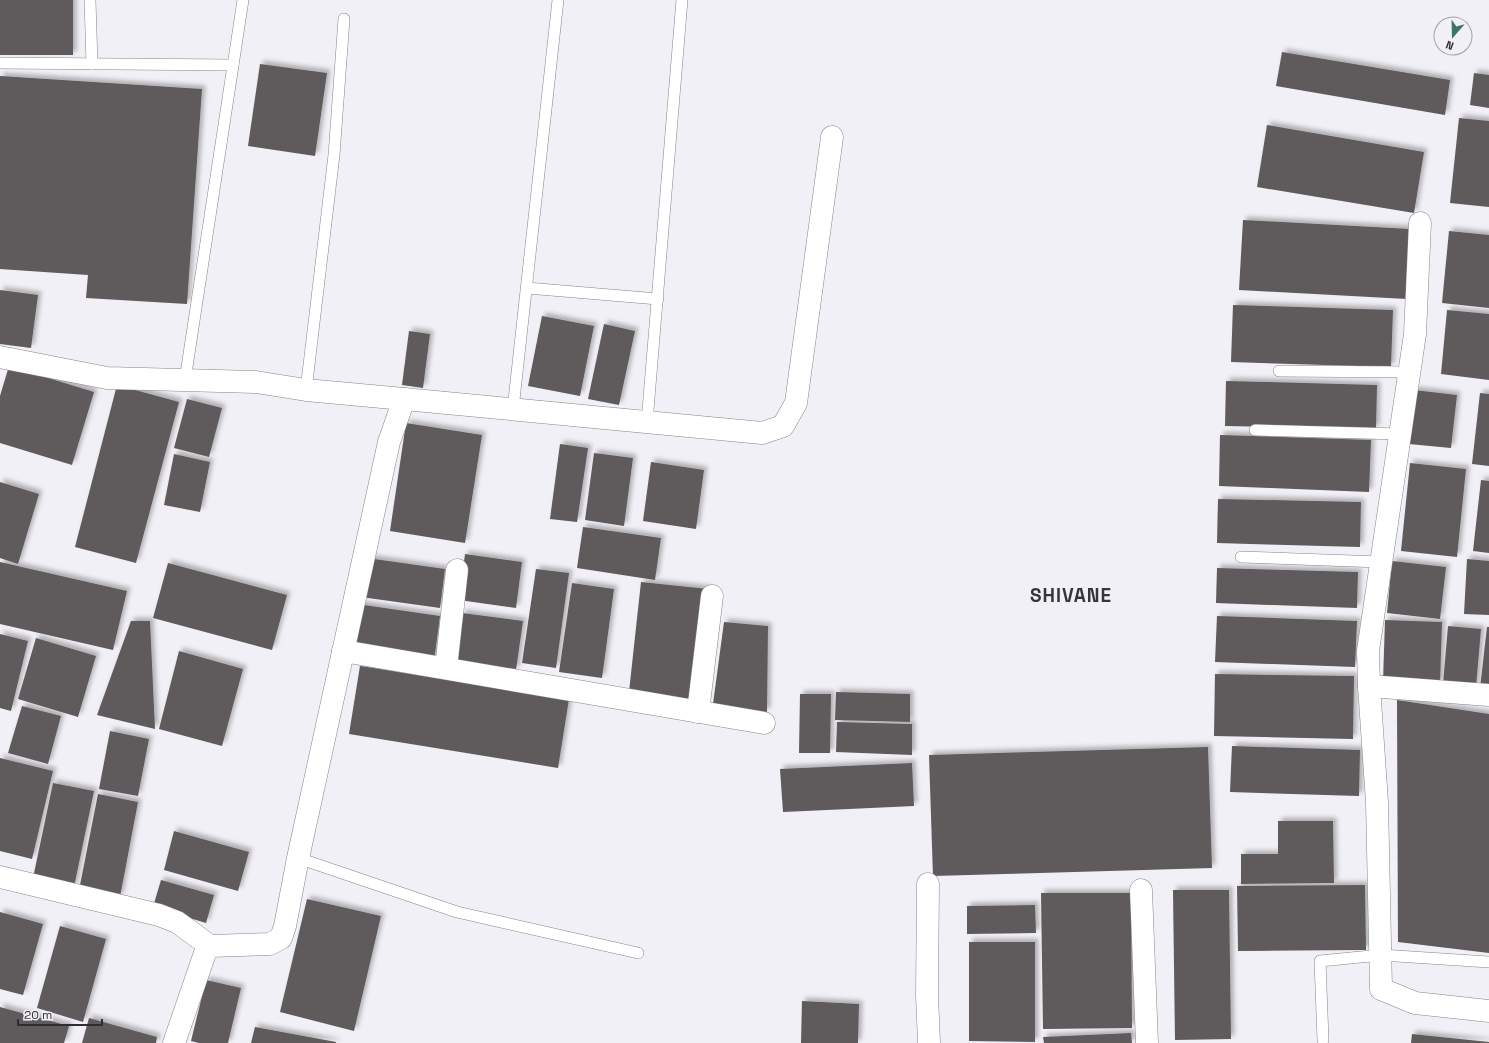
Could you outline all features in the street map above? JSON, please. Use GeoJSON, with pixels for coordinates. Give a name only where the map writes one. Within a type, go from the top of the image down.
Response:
{"type":"FeatureCollection","features":[{"type":"Feature","properties":{"kind":"street"},"geometry":{"type":"LineString","coordinates":[[0,357],[107,378],[256,382],[306,390],[762,433],[783,426],[796,403],[832,137]]}},
{"type":"Feature","properties":{"kind":"street"},"geometry":{"type":"LineString","coordinates":[[1420,223],[1415,334],[1368,651],[1377,802],[1381,989],[1415,1003],[1489,1010]]}},
{"type":"Feature","properties":{"kind":"street"},"geometry":{"type":"LineString","coordinates":[[0,877],[159,916],[177,922],[210,946],[270,944],[281,938],[285,926],[298,858],[389,442],[404,399]]}},
{"type":"Feature","properties":{"kind":"street"},"geometry":{"type":"LineString","coordinates":[[446,668],[457,570]]}},
{"type":"Feature","properties":{"kind":"street"},"geometry":{"type":"LineString","coordinates":[[698,712],[712,596]]}},
{"type":"Feature","properties":{"kind":"street"},"geometry":{"type":"LineString","coordinates":[[343,651],[764,723]]}},
{"type":"Feature","properties":{"kind":"street"},"geometry":{"type":"LineString","coordinates":[[1369,686],[1489,695]]}},
{"type":"Feature","properties":{"kind":"street"},"geometry":{"type":"LineString","coordinates":[[928,884],[927,996],[929,1043]]}},
{"type":"Feature","properties":{"kind":"street"},"geometry":{"type":"LineString","coordinates":[[1141,890],[1147,1043]]}},
{"type":"Feature","properties":{"kind":"street"},"geometry":{"type":"LineString","coordinates":[[174,1043],[205,953],[210,946]]}},
{"type":"Feature","properties":{"kind":"lane"},"geometry":{"type":"LineString","coordinates":[[90,0],[92,64]]}},
{"type":"Feature","properties":{"kind":"lane"},"geometry":{"type":"LineString","coordinates":[[185,380],[243,0]]}},
{"type":"Feature","properties":{"kind":"lane"},"geometry":{"type":"LineString","coordinates":[[513,409],[558,0]]}},
{"type":"Feature","properties":{"kind":"lane"},"geometry":{"type":"LineString","coordinates":[[648,422],[682,0]]}},
{"type":"Feature","properties":{"kind":"lane"},"geometry":{"type":"LineString","coordinates":[[306,390],[334,155],[344,19]]}},
{"type":"Feature","properties":{"kind":"lane"},"geometry":{"type":"LineString","coordinates":[[0,63],[234,65]]}},
{"type":"Feature","properties":{"kind":"lane"},"geometry":{"type":"LineString","coordinates":[[527,288],[658,298]]}},
{"type":"Feature","properties":{"kind":"lane"},"geometry":{"type":"LineString","coordinates":[[1279,371],[1409,372]]}},
{"type":"Feature","properties":{"kind":"lane"},"geometry":{"type":"LineString","coordinates":[[1255,430],[1400,434]]}},
{"type":"Feature","properties":{"kind":"lane"},"geometry":{"type":"LineString","coordinates":[[1241,557],[1381,562]]}},
{"type":"Feature","properties":{"kind":"lane"},"geometry":{"type":"LineString","coordinates":[[298,858],[457,912],[638,953]]}},
{"type":"Feature","properties":{"kind":"lane"},"geometry":{"type":"LineString","coordinates":[[1324,1040],[1320,961],[1381,954],[1489,962]]}},
{"type":"Feature","properties":{"kind":"building"},"geometry":{"type":"Polygon","coordinates":[[[0,0],[73,0],[73,55],[0,55],[0,0]]]}},
{"type":"Feature","properties":{"kind":"building"},"geometry":{"type":"Polygon","coordinates":[[[1282,52],[1450,80],[1445,115],[1276,86],[1282,52]]]}},
{"type":"Feature","properties":{"kind":"building"},"geometry":{"type":"Polygon","coordinates":[[[260,64],[327,73],[315,156],[248,146],[260,64]]]}},
{"type":"Feature","properties":{"kind":"building"},"geometry":{"type":"Polygon","coordinates":[[[1474,73],[1489,75],[1489,108],[1470,105],[1474,73]]]}},
{"type":"Feature","properties":{"kind":"building"},"geometry":{"type":"Polygon","coordinates":[[[0,76],[202,89],[187,304],[86,298],[88,275],[0,269],[0,76]]]}},
{"type":"Feature","properties":{"kind":"building"},"geometry":{"type":"Polygon","coordinates":[[[1459,118],[1489,121],[1489,207],[1450,203],[1459,118]]]}},
{"type":"Feature","properties":{"kind":"building"},"geometry":{"type":"Polygon","coordinates":[[[1267,125],[1424,152],[1414,213],[1257,187],[1267,125]]]}},
{"type":"Feature","properties":{"kind":"building"},"geometry":{"type":"Polygon","coordinates":[[[1243,220],[1410,229],[1407,299],[1239,290],[1243,220]]]}},
{"type":"Feature","properties":{"kind":"building"},"geometry":{"type":"Polygon","coordinates":[[[1449,231],[1489,235],[1489,308],[1442,303],[1449,231]]]}},
{"type":"Feature","properties":{"kind":"building"},"geometry":{"type":"Polygon","coordinates":[[[0,290],[38,295],[31,348],[0,344],[0,290]]]}},
{"type":"Feature","properties":{"kind":"building"},"geometry":{"type":"Polygon","coordinates":[[[1233,305],[1393,310],[1391,367],[1231,362],[1233,305]]]}},
{"type":"Feature","properties":{"kind":"building"},"geometry":{"type":"Polygon","coordinates":[[[1447,310],[1489,314],[1489,380],[1441,374],[1447,310]]]}},
{"type":"Feature","properties":{"kind":"building"},"geometry":{"type":"Polygon","coordinates":[[[542,316],[594,326],[580,396],[528,386],[542,316]]]}},
{"type":"Feature","properties":{"kind":"building"},"geometry":{"type":"Polygon","coordinates":[[[604,324],[635,331],[619,405],[588,399],[604,324]]]}},
{"type":"Feature","properties":{"kind":"building"},"geometry":{"type":"Polygon","coordinates":[[[409,331],[430,334],[423,388],[402,385],[409,331]]]}},
{"type":"Feature","properties":{"kind":"building"},"geometry":{"type":"Polygon","coordinates":[[[9,366],[94,392],[72,465],[0,443],[0,396],[9,366]]]}},
{"type":"Feature","properties":{"kind":"building"},"geometry":{"type":"Polygon","coordinates":[[[1226,381],[1377,385],[1376,429],[1225,426],[1226,381]]]}},
{"type":"Feature","properties":{"kind":"building"},"geometry":{"type":"Polygon","coordinates":[[[117,385],[179,402],[136,563],[75,547],[117,385]]]}},
{"type":"Feature","properties":{"kind":"building"},"geometry":{"type":"Polygon","coordinates":[[[1414,390],[1457,395],[1451,448],[1409,444],[1414,390]]]}},
{"type":"Feature","properties":{"kind":"building"},"geometry":{"type":"Polygon","coordinates":[[[1480,393],[1489,394],[1489,466],[1472,464],[1480,393]]]}},
{"type":"Feature","properties":{"kind":"building"},"geometry":{"type":"Polygon","coordinates":[[[187,399],[222,408],[209,457],[174,448],[187,399]]]}},
{"type":"Feature","properties":{"kind":"building"},"geometry":{"type":"Polygon","coordinates":[[[406,423],[482,435],[465,543],[390,531],[406,423]]]}},
{"type":"Feature","properties":{"kind":"building"},"geometry":{"type":"Polygon","coordinates":[[[1220,435],[1371,440],[1369,492],[1219,486],[1220,435]]]}},
{"type":"Feature","properties":{"kind":"building"},"geometry":{"type":"Polygon","coordinates":[[[560,444],[588,448],[577,522],[550,519],[560,444]]]}},
{"type":"Feature","properties":{"kind":"building"},"geometry":{"type":"Polygon","coordinates":[[[594,453],[633,458],[624,526],[585,520],[594,453]]]}},
{"type":"Feature","properties":{"kind":"building"},"geometry":{"type":"Polygon","coordinates":[[[174,454],[210,462],[200,512],[164,505],[174,454]]]}},
{"type":"Feature","properties":{"kind":"building"},"geometry":{"type":"Polygon","coordinates":[[[651,462],[704,470],[696,529],[643,521],[651,462]]]}},
{"type":"Feature","properties":{"kind":"building"},"geometry":{"type":"Polygon","coordinates":[[[1410,463],[1466,469],[1457,557],[1401,551],[1410,463]]]}},
{"type":"Feature","properties":{"kind":"building"},"geometry":{"type":"Polygon","coordinates":[[[1481,480],[1489,481],[1489,553],[1473,551],[1481,480]]]}},
{"type":"Feature","properties":{"kind":"building"},"geometry":{"type":"Polygon","coordinates":[[[0,482],[39,494],[18,564],[0,558],[0,482]]]}},
{"type":"Feature","properties":{"kind":"building"},"geometry":{"type":"Polygon","coordinates":[[[1218,499],[1361,502],[1360,547],[1217,543],[1218,499]]]}},
{"type":"Feature","properties":{"kind":"building"},"geometry":{"type":"Polygon","coordinates":[[[583,527],[661,538],[655,580],[577,568],[583,527]]]}},
{"type":"Feature","properties":{"kind":"building"},"geometry":{"type":"Polygon","coordinates":[[[465,554],[522,562],[516,608],[459,600],[465,554]]]}},
{"type":"Feature","properties":{"kind":"building"},"geometry":{"type":"Polygon","coordinates":[[[367,558],[445,569],[440,608],[361,597],[367,558]]]}},
{"type":"Feature","properties":{"kind":"building"},"geometry":{"type":"Polygon","coordinates":[[[1467,559],[1489,561],[1489,615],[1464,614],[1467,559]]]}},
{"type":"Feature","properties":{"kind":"building"},"geometry":{"type":"Polygon","coordinates":[[[1392,561],[1446,567],[1440,619],[1387,613],[1392,561]]]}},
{"type":"Feature","properties":{"kind":"building"},"geometry":{"type":"Polygon","coordinates":[[[0,562],[127,591],[113,650],[0,624],[0,562]]]}},
{"type":"Feature","properties":{"kind":"building"},"geometry":{"type":"Polygon","coordinates":[[[168,563],[287,595],[272,650],[153,618],[168,563]]]}},
{"type":"Feature","properties":{"kind":"building"},"geometry":{"type":"Polygon","coordinates":[[[1217,568],[1358,572],[1357,608],[1216,603],[1217,568]]]}},
{"type":"Feature","properties":{"kind":"building"},"geometry":{"type":"Polygon","coordinates":[[[536,569],[569,573],[556,668],[522,663],[536,569]]]}},
{"type":"Feature","properties":{"kind":"building"},"geometry":{"type":"Polygon","coordinates":[[[641,582],[708,589],[697,700],[629,692],[641,582]]]}},
{"type":"Feature","properties":{"kind":"building"},"geometry":{"type":"Polygon","coordinates":[[[572,583],[614,589],[602,678],[559,672],[572,583]]]}},
{"type":"Feature","properties":{"kind":"building"},"geometry":{"type":"Polygon","coordinates":[[[357,604],[440,616],[434,661],[351,649],[357,604]]]}},
{"type":"Feature","properties":{"kind":"building"},"geometry":{"type":"Polygon","coordinates":[[[462,613],[523,621],[516,670],[455,661],[462,613]]]}},
{"type":"Feature","properties":{"kind":"building"},"geometry":{"type":"Polygon","coordinates":[[[1217,616],[1357,621],[1355,667],[1215,662],[1217,616]]]}},
{"type":"Feature","properties":{"kind":"building"},"geometry":{"type":"Polygon","coordinates":[[[1385,620],[1442,622],[1440,684],[1383,682],[1385,620]]]}},
{"type":"Feature","properties":{"kind":"building"},"geometry":{"type":"Polygon","coordinates":[[[131,621],[150,621],[155,729],[97,715],[131,621]]]}},
{"type":"Feature","properties":{"kind":"building"},"geometry":{"type":"Polygon","coordinates":[[[724,622],[768,626],[767,712],[713,704],[724,622]]]}},
{"type":"Feature","properties":{"kind":"building"},"geometry":{"type":"Polygon","coordinates":[[[1448,626],[1481,629],[1476,687],[1443,684],[1448,626]]]}},
{"type":"Feature","properties":{"kind":"building"},"geometry":{"type":"Polygon","coordinates":[[[1487,627],[1489,627],[1489,689],[1480,688],[1487,627]]]}},
{"type":"Feature","properties":{"kind":"building"},"geometry":{"type":"Polygon","coordinates":[[[0,634],[28,641],[11,711],[0,708],[0,634]]]}},
{"type":"Feature","properties":{"kind":"building"},"geometry":{"type":"Polygon","coordinates":[[[36,638],[96,656],[78,717],[18,699],[36,638]]]}},
{"type":"Feature","properties":{"kind":"building"},"geometry":{"type":"Polygon","coordinates":[[[179,651],[243,669],[222,746],[159,729],[179,651]]]}},
{"type":"Feature","properties":{"kind":"building"},"geometry":{"type":"Polygon","coordinates":[[[360,666],[569,699],[558,768],[349,734],[360,666]]]}},
{"type":"Feature","properties":{"kind":"building"},"geometry":{"type":"Polygon","coordinates":[[[1215,674],[1354,676],[1353,739],[1214,736],[1215,674]]]}},
{"type":"Feature","properties":{"kind":"building"},"geometry":{"type":"Polygon","coordinates":[[[836,692],[910,694],[910,722],[835,720],[836,692]]]}},
{"type":"Feature","properties":{"kind":"building"},"geometry":{"type":"Polygon","coordinates":[[[800,694],[831,694],[830,753],[799,753],[800,694]]]}},
{"type":"Feature","properties":{"kind":"building"},"geometry":{"type":"Polygon","coordinates":[[[1397,700],[1489,714],[1489,953],[1398,942],[1397,700]]]}},
{"type":"Feature","properties":{"kind":"building"},"geometry":{"type":"Polygon","coordinates":[[[22,706],[61,716],[48,764],[8,753],[22,706]]]}},
{"type":"Feature","properties":{"kind":"building"},"geometry":{"type":"Polygon","coordinates":[[[837,722],[912,724],[912,755],[836,752],[837,722]]]}},
{"type":"Feature","properties":{"kind":"building"},"geometry":{"type":"Polygon","coordinates":[[[110,731],[149,739],[138,796],[99,789],[110,731]]]}},
{"type":"Feature","properties":{"kind":"building"},"geometry":{"type":"Polygon","coordinates":[[[1232,746],[1360,750],[1359,796],[1230,792],[1232,746]]]}},
{"type":"Feature","properties":{"kind":"building"},"geometry":{"type":"Polygon","coordinates":[[[1208,747],[1212,868],[933,876],[929,755],[1208,747]]]}},
{"type":"Feature","properties":{"kind":"building"},"geometry":{"type":"Polygon","coordinates":[[[0,758],[53,771],[32,859],[0,851],[0,758]]]}},
{"type":"Feature","properties":{"kind":"building"},"geometry":{"type":"Polygon","coordinates":[[[912,763],[914,806],[783,812],[780,769],[912,763]]]}},
{"type":"Feature","properties":{"kind":"building"},"geometry":{"type":"Polygon","coordinates":[[[53,783],[94,791],[74,887],[33,878],[53,783]]]}},
{"type":"Feature","properties":{"kind":"building"},"geometry":{"type":"Polygon","coordinates":[[[98,794],[138,802],[120,897],[79,890],[98,794]]]}},
{"type":"Feature","properties":{"kind":"building"},"geometry":{"type":"Polygon","coordinates":[[[1278,821],[1333,821],[1334,883],[1241,884],[1241,854],[1278,854],[1278,821]]]}},
{"type":"Feature","properties":{"kind":"building"},"geometry":{"type":"Polygon","coordinates":[[[174,831],[249,852],[238,891],[164,870],[174,831]]]}},
{"type":"Feature","properties":{"kind":"building"},"geometry":{"type":"Polygon","coordinates":[[[161,880],[214,895],[206,923],[153,907],[161,880]]]}},
{"type":"Feature","properties":{"kind":"building"},"geometry":{"type":"Polygon","coordinates":[[[1365,885],[1366,950],[1238,951],[1237,886],[1365,885]]]}},
{"type":"Feature","properties":{"kind":"building"},"geometry":{"type":"Polygon","coordinates":[[[1173,890],[1229,890],[1231,1039],[1175,1040],[1173,890]]]}},
{"type":"Feature","properties":{"kind":"building"},"geometry":{"type":"Polygon","coordinates":[[[1041,893],[1131,893],[1132,1028],[1043,1029],[1041,893]]]}},
{"type":"Feature","properties":{"kind":"building"},"geometry":{"type":"Polygon","coordinates":[[[307,899],[381,916],[354,1031],[280,1012],[307,899]]]}},
{"type":"Feature","properties":{"kind":"building"},"geometry":{"type":"Polygon","coordinates":[[[1035,905],[1036,933],[967,934],[967,906],[1035,905]]]}},
{"type":"Feature","properties":{"kind":"building"},"geometry":{"type":"Polygon","coordinates":[[[0,912],[43,924],[23,995],[0,989],[0,912]]]}},
{"type":"Feature","properties":{"kind":"building"},"geometry":{"type":"Polygon","coordinates":[[[60,926],[106,939],[83,1022],[37,1008],[60,926]]]}},
{"type":"Feature","properties":{"kind":"building"},"geometry":{"type":"Polygon","coordinates":[[[969,942],[1035,942],[1035,1042],[969,1041],[969,942]]]}},
{"type":"Feature","properties":{"kind":"building"},"geometry":{"type":"Polygon","coordinates":[[[206,980],[241,988],[228,1043],[199,1043],[191,1041],[206,980]]]}},
{"type":"Feature","properties":{"kind":"building"},"geometry":{"type":"Polygon","coordinates":[[[802,1001],[859,1004],[858,1043],[801,1043],[802,1001]]]}},
{"type":"Feature","properties":{"kind":"building"},"geometry":{"type":"Polygon","coordinates":[[[0,1007],[69,1026],[64,1043],[0,1043],[0,1007]]]}},
{"type":"Feature","properties":{"kind":"building"},"geometry":{"type":"Polygon","coordinates":[[[89,1018],[157,1037],[156,1043],[82,1043],[89,1018]]]}},
{"type":"Feature","properties":{"kind":"building"},"geometry":{"type":"Polygon","coordinates":[[[255,1027],[336,1042],[336,1043],[251,1043],[255,1027]]]}},
{"type":"Feature","properties":{"kind":"building"},"geometry":{"type":"Polygon","coordinates":[[[1131,1033],[1132,1043],[1044,1043],[1043,1037],[1131,1033]]]}},
{"type":"Feature","properties":{"kind":"building"},"geometry":{"type":"Polygon","coordinates":[[[1412,1034],[1489,1042],[1489,1043],[1411,1043],[1412,1034]]]}},
{"type":"Feature","properties":{"kind":"district","name":"SHIVANE"},"geometry":{"type":"Point","coordinates":[1071,595]}}]}
